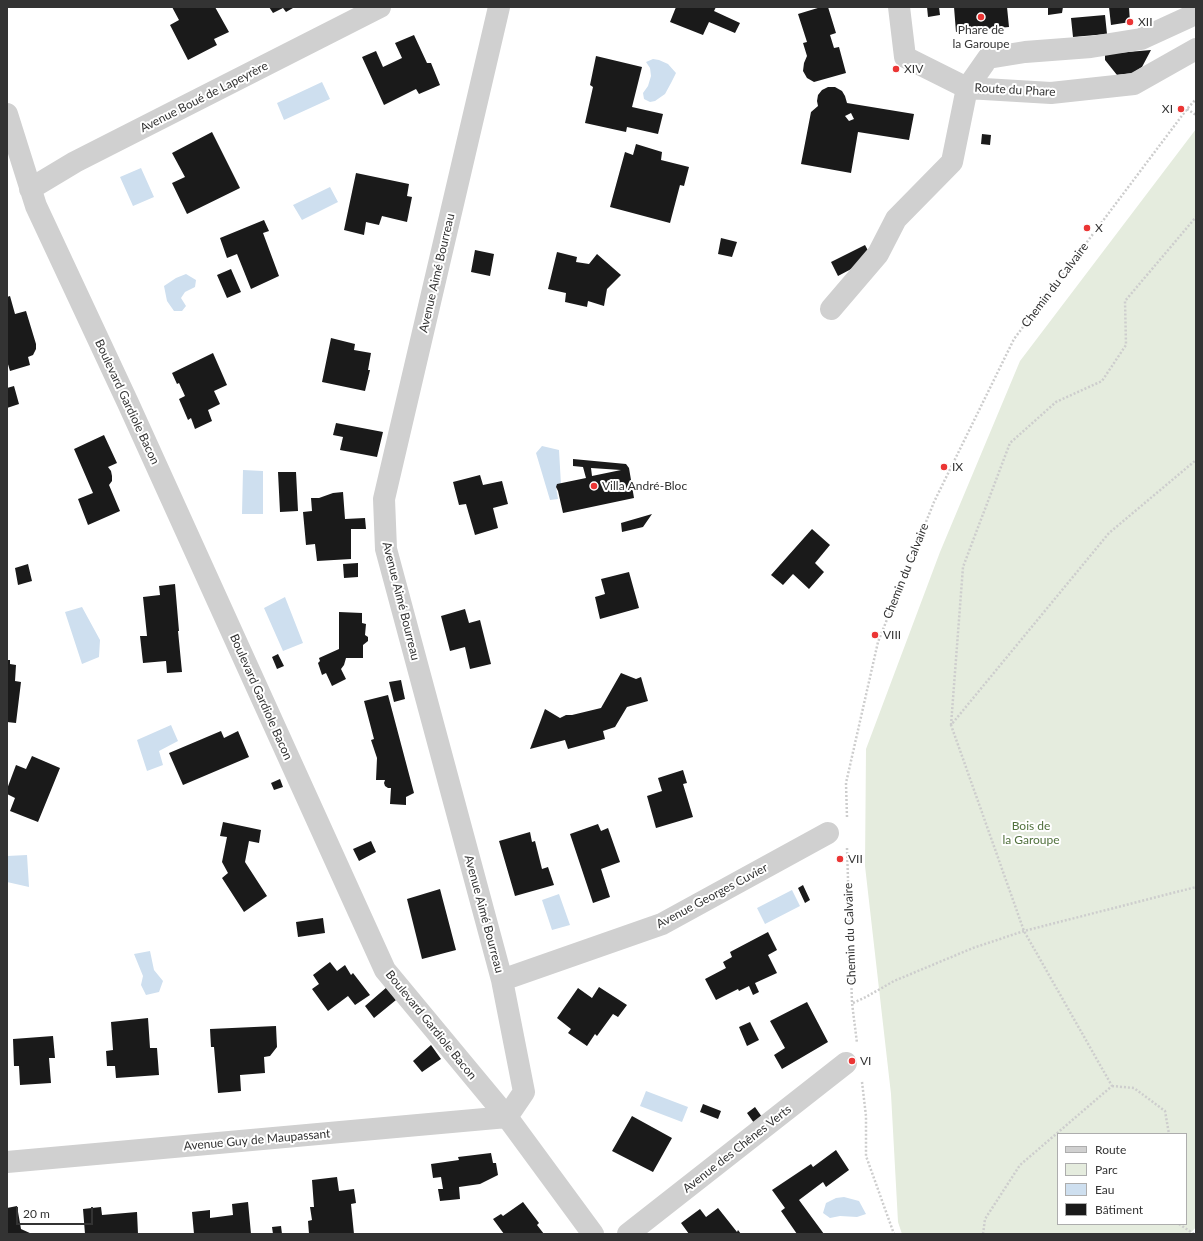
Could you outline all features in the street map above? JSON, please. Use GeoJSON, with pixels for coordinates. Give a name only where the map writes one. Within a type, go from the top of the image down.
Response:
{"type":"FeatureCollection","features":[{"type":"Feature","properties":{"kind":"street","name":"Avenue Boué de Lapeyrère"},"geometry":{"type":"LineString","coordinates":[[30,189],[75,162],[380,7]]}},
{"type":"Feature","properties":{"kind":"street","name":"Avenue Aimé Bourreau"},"geometry":{"type":"LineString","coordinates":[[499,7],[384,499],[386,548],[502,980],[524,1092],[507,1117]]}},
{"type":"Feature","properties":{"kind":"street","name":"Route du Phare"},"geometry":{"type":"LineString","coordinates":[[899,7],[906,57],[967,88],[1051,93],[1134,84],[1196,49]]}},
{"type":"Feature","properties":{"kind":"street"},"geometry":{"type":"LineString","coordinates":[[831,309],[878,254],[896,219],[952,162],[967,88],[988,58],[1025,52],[1091,47],[1141,39],[1196,12]]}},
{"type":"Feature","properties":{"kind":"street","name":"Boulevard Gardiole Bacon"},"geometry":{"type":"LineString","coordinates":[[7,114],[36,206],[128,403],[385,970],[507,1117],[593,1234]]}},
{"type":"Feature","properties":{"kind":"street","name":"Avenue Georges Cuvier"},"geometry":{"type":"LineString","coordinates":[[502,980],[662,924],[837,837]]}},
{"type":"Feature","properties":{"kind":"street","name":"Avenue des Chênes Verts"},"geometry":{"type":"LineString","coordinates":[[628,1234],[855,1063]]}},
{"type":"Feature","properties":{"kind":"street","name":"Avenue Guy de Maupassant"},"geometry":{"type":"LineString","coordinates":[[7,1162],[507,1117]]}},
{"type":"Feature","properties":{"kind":"path","name":"Chemin du Calvaire"},"geometry":{"type":"LineString","coordinates":[[846,818],[846,783],[878,642],[934,502],[1014,339],[1196,99]]}},
{"type":"Feature","properties":{"kind":"path"},"geometry":{"type":"LineString","coordinates":[[1187,109],[1196,115]]}},
{"type":"Feature","properties":{"kind":"path"},"geometry":{"type":"LineString","coordinates":[[1112,1086],[1024,931],[951,725],[963,567],[1010,443],[1056,402],[1102,382],[1126,345],[1125,301],[1196,217]]}},
{"type":"Feature","properties":{"kind":"path"},"geometry":{"type":"LineString","coordinates":[[951,725],[1109,533],[1196,460]]}},
{"type":"Feature","properties":{"kind":"path","name":"Chemin du Calvaire"},"geometry":{"type":"LineString","coordinates":[[837,837],[852,1003],[855,1063],[866,1116],[866,1156],[894,1234]]}},
{"type":"Feature","properties":{"kind":"path"},"geometry":{"type":"LineString","coordinates":[[852,1003],[894,981],[966,951],[1024,931],[1196,887]]}},
{"type":"Feature","properties":{"kind":"path"},"geometry":{"type":"LineString","coordinates":[[1057,1133],[1112,1086],[1134,1088],[1165,1112],[1170,1133]]}},
{"type":"Feature","properties":{"kind":"path"},"geometry":{"type":"LineString","coordinates":[[983,1234],[986,1218],[1020,1165],[1057,1133]]}},
{"type":"Feature","properties":{"kind":"path"},"geometry":{"type":"LineString","coordinates":[[1180,1225],[1194,1234]]}},
{"type":"Feature","properties":{"kind":"green space","name":"Bois de la Garoupe"},"geometry":{"type":"Polygon","coordinates":[[[1196,129],[1196,1227],[1190,1234],[902,1234],[898,1222],[891,1094],[865,866],[866,749],[940,552],[1020,361],[1196,129]]]}},
{"type":"Feature","properties":{"kind":"water"},"geometry":{"type":"Polygon","coordinates":[[[653,59],[668,64],[676,73],[665,94],[655,101],[650,102],[644,99],[643,93],[648,86],[651,76],[650,68],[646,62],[653,59]]]}},
{"type":"Feature","properties":{"kind":"water"},"geometry":{"type":"Polygon","coordinates":[[[322,82],[330,99],[284,120],[277,103],[322,82]]]}},
{"type":"Feature","properties":{"kind":"water"},"geometry":{"type":"Polygon","coordinates":[[[141,168],[154,197],[133,206],[120,177],[141,168]]]}},
{"type":"Feature","properties":{"kind":"water"},"geometry":{"type":"Polygon","coordinates":[[[330,187],[338,202],[302,220],[293,205],[330,187]]]}},
{"type":"Feature","properties":{"kind":"water"},"geometry":{"type":"Polygon","coordinates":[[[186,274],[196,280],[195,287],[185,292],[181,298],[186,306],[182,311],[174,311],[167,301],[164,286],[176,278],[186,274]]]}},
{"type":"Feature","properties":{"kind":"water"},"geometry":{"type":"Polygon","coordinates":[[[542,446],[559,450],[561,485],[556,487],[558,499],[550,500],[536,453],[542,446]]]}},
{"type":"Feature","properties":{"kind":"water"},"geometry":{"type":"Polygon","coordinates":[[[243,470],[263,471],[263,514],[242,514],[243,470]]]}},
{"type":"Feature","properties":{"kind":"water"},"geometry":{"type":"Polygon","coordinates":[[[285,597],[303,643],[283,651],[264,608],[285,597]]]}},
{"type":"Feature","properties":{"kind":"water"},"geometry":{"type":"Polygon","coordinates":[[[82,607],[100,640],[99,657],[82,664],[65,612],[82,607]]]}},
{"type":"Feature","properties":{"kind":"water"},"geometry":{"type":"Polygon","coordinates":[[[171,725],[178,741],[159,751],[163,765],[147,771],[137,740],[171,725]]]}},
{"type":"Feature","properties":{"kind":"water"},"geometry":{"type":"Polygon","coordinates":[[[27,855],[29,887],[7,882],[7,856],[27,855]]]}},
{"type":"Feature","properties":{"kind":"water"},"geometry":{"type":"Polygon","coordinates":[[[792,890],[800,906],[765,924],[757,908],[792,890]]]}},
{"type":"Feature","properties":{"kind":"water"},"geometry":{"type":"Polygon","coordinates":[[[559,894],[570,925],[552,930],[542,900],[559,894]]]}},
{"type":"Feature","properties":{"kind":"water"},"geometry":{"type":"Polygon","coordinates":[[[150,951],[154,970],[163,981],[159,992],[146,995],[141,985],[143,976],[134,954],[150,951]]]}},
{"type":"Feature","properties":{"kind":"water"},"geometry":{"type":"Polygon","coordinates":[[[646,1091],[688,1107],[682,1122],[640,1106],[646,1091]]]}},
{"type":"Feature","properties":{"kind":"water"},"geometry":{"type":"Polygon","coordinates":[[[844,1197],[859,1201],[866,1214],[857,1217],[840,1216],[830,1218],[823,1213],[826,1203],[836,1198],[844,1197]]]}},
{"type":"Feature","properties":{"kind":"building"},"geometry":{"type":"Polygon","coordinates":[[[172,7],[215,7],[229,32],[214,39],[217,45],[188,60],[170,25],[179,20],[172,7]]]}},
{"type":"Feature","properties":{"kind":"building"},"geometry":{"type":"Polygon","coordinates":[[[269,7],[293,8],[286,12],[283,8],[273,13],[269,7]]]}},
{"type":"Feature","properties":{"kind":"building"},"geometry":{"type":"Polygon","coordinates":[[[676,7],[716,7],[714,11],[740,23],[735,33],[709,22],[703,35],[670,22],[676,7]]]}},
{"type":"Feature","properties":{"kind":"building"},"geometry":{"type":"Polygon","coordinates":[[[821,7],[828,7],[836,33],[830,35],[834,48],[839,47],[846,73],[814,82],[807,78],[803,71],[807,56],[803,43],[807,42],[798,14],[821,7]]]}},
{"type":"Feature","properties":{"kind":"building"},"geometry":{"type":"Polygon","coordinates":[[[927,7],[939,7],[940,15],[928,17],[927,7]]]}},
{"type":"Feature","properties":{"kind":"building","name":"Phare de la Garoupe"},"geometry":{"type":"Polygon","coordinates":[[[954,7],[1007,7],[1009,27],[956,32],[954,7]]]}},
{"type":"Feature","properties":{"kind":"building"},"geometry":{"type":"Polygon","coordinates":[[[1048,7],[1063,7],[1062,13],[1048,15],[1048,7]]]}},
{"type":"Feature","properties":{"kind":"building"},"geometry":{"type":"Polygon","coordinates":[[[1109,7],[1129,7],[1130,22],[1111,25],[1109,7]]]}},
{"type":"Feature","properties":{"kind":"building"},"geometry":{"type":"Polygon","coordinates":[[[1105,15],[1107,34],[1073,37],[1071,18],[1105,15]]]}},
{"type":"Feature","properties":{"kind":"building"},"geometry":{"type":"Polygon","coordinates":[[[414,35],[427,63],[431,63],[440,85],[419,94],[416,89],[384,105],[362,57],[376,51],[383,67],[402,58],[395,43],[414,35]]]}},
{"type":"Feature","properties":{"kind":"building"},"geometry":{"type":"Polygon","coordinates":[[[1151,50],[1142,67],[1133,73],[1117,75],[1105,60],[1105,54],[1151,50]]]}},
{"type":"Feature","properties":{"kind":"building"},"geometry":{"type":"Polygon","coordinates":[[[596,56],[642,67],[632,107],[663,114],[658,134],[627,127],[626,132],[585,123],[593,87],[590,85],[596,56]]]}},
{"type":"Feature","properties":{"kind":"building"},"geometry":{"type":"Polygon","coordinates":[[[828,87],[835,87],[842,91],[847,103],[914,114],[909,140],[858,132],[851,173],[801,164],[811,112],[818,106],[818,95],[822,90],[828,87]],[[851,113],[845,116],[849,121],[854,119],[851,113]]]}},
{"type":"Feature","properties":{"kind":"building"},"geometry":{"type":"Polygon","coordinates":[[[212,132],[240,188],[187,214],[172,183],[185,177],[172,153],[212,132]]]}},
{"type":"Feature","properties":{"kind":"building"},"geometry":{"type":"Polygon","coordinates":[[[982,134],[991,135],[990,145],[981,144],[982,134]]]}},
{"type":"Feature","properties":{"kind":"building"},"geometry":{"type":"Polygon","coordinates":[[[636,144],[662,152],[661,160],[689,167],[684,186],[680,185],[670,223],[610,207],[625,152],[633,155],[636,144]]]}},
{"type":"Feature","properties":{"kind":"building"},"geometry":{"type":"Polygon","coordinates":[[[356,173],[409,184],[407,196],[412,197],[407,222],[382,216],[379,225],[366,222],[364,235],[344,230],[356,173]]]}},
{"type":"Feature","properties":{"kind":"building"},"geometry":{"type":"Polygon","coordinates":[[[264,220],[269,231],[263,233],[279,276],[251,289],[237,254],[227,258],[220,238],[264,220]]]}},
{"type":"Feature","properties":{"kind":"building"},"geometry":{"type":"Polygon","coordinates":[[[721,238],[737,242],[732,257],[718,254],[721,238]]]}},
{"type":"Feature","properties":{"kind":"building"},"geometry":{"type":"Polygon","coordinates":[[[865,245],[872,258],[838,276],[831,262],[865,245]]]}},
{"type":"Feature","properties":{"kind":"building"},"geometry":{"type":"Polygon","coordinates":[[[475,250],[494,254],[490,276],[471,272],[475,250]]]}},
{"type":"Feature","properties":{"kind":"building"},"geometry":{"type":"Polygon","coordinates":[[[557,252],[577,257],[576,262],[589,264],[597,254],[621,275],[607,289],[604,306],[588,301],[587,307],[565,302],[566,293],[548,289],[557,252]]]}},
{"type":"Feature","properties":{"kind":"building"},"geometry":{"type":"Polygon","coordinates":[[[231,269],[241,292],[227,298],[217,275],[231,269]]]}},
{"type":"Feature","properties":{"kind":"building"},"geometry":{"type":"Polygon","coordinates":[[[10,296],[15,314],[26,311],[36,344],[36,349],[33,355],[28,357],[30,365],[10,371],[7,361],[7,297],[10,296]]]}},
{"type":"Feature","properties":{"kind":"building"},"geometry":{"type":"Polygon","coordinates":[[[331,338],[355,344],[354,350],[371,353],[368,370],[370,370],[365,391],[322,382],[331,338]]]}},
{"type":"Feature","properties":{"kind":"building"},"geometry":{"type":"Polygon","coordinates":[[[213,353],[227,385],[214,391],[220,404],[208,410],[212,421],[195,429],[191,418],[188,420],[179,399],[185,396],[172,373],[213,353]]]}},
{"type":"Feature","properties":{"kind":"building"},"geometry":{"type":"Polygon","coordinates":[[[14,386],[19,404],[7,408],[7,388],[14,386]]]}},
{"type":"Feature","properties":{"kind":"building"},"geometry":{"type":"Polygon","coordinates":[[[336,423],[383,432],[377,457],[340,450],[343,437],[333,435],[336,423]]]}},
{"type":"Feature","properties":{"kind":"building"},"geometry":{"type":"Polygon","coordinates":[[[104,435],[117,463],[108,467],[112,476],[112,481],[109,485],[120,511],[88,525],[78,499],[93,493],[74,449],[104,435]]]}},
{"type":"Feature","properties":{"kind":"building","name":"Villa André-Bloc"},"geometry":{"type":"Polygon","coordinates":[[[573,459],[626,464],[629,468],[634,498],[563,513],[556,487],[557,484],[586,478],[583,467],[573,466],[573,459]],[[591,468],[592,476],[621,470],[591,468]]]}},
{"type":"Feature","properties":{"kind":"building"},"geometry":{"type":"Polygon","coordinates":[[[278,472],[296,472],[298,511],[280,512],[278,472]]]}},
{"type":"Feature","properties":{"kind":"building"},"geometry":{"type":"Polygon","coordinates":[[[480,475],[483,485],[502,481],[508,504],[493,508],[498,528],[475,535],[466,504],[459,505],[453,482],[480,475]]]}},
{"type":"Feature","properties":{"kind":"building"},"geometry":{"type":"Polygon","coordinates":[[[343,492],[345,519],[365,518],[366,529],[351,529],[351,559],[317,561],[315,544],[306,545],[303,512],[312,511],[311,498],[319,498],[333,493],[343,492]]]}},
{"type":"Feature","properties":{"kind":"building"},"geometry":{"type":"Polygon","coordinates":[[[652,514],[643,527],[622,532],[621,523],[652,514]]]}},
{"type":"Feature","properties":{"kind":"building"},"geometry":{"type":"Polygon","coordinates":[[[812,529],[830,545],[815,563],[824,572],[809,589],[793,574],[783,585],[771,575],[812,529]]]}},
{"type":"Feature","properties":{"kind":"building"},"geometry":{"type":"Polygon","coordinates":[[[358,563],[358,577],[344,578],[343,564],[358,563]]]}},
{"type":"Feature","properties":{"kind":"building"},"geometry":{"type":"Polygon","coordinates":[[[28,564],[32,581],[18,585],[15,568],[28,564]]]}},
{"type":"Feature","properties":{"kind":"building"},"geometry":{"type":"Polygon","coordinates":[[[629,572],[639,608],[600,619],[595,597],[605,594],[601,579],[629,572]]]}},
{"type":"Feature","properties":{"kind":"building"},"geometry":{"type":"Polygon","coordinates":[[[175,584],[182,672],[167,673],[166,661],[143,663],[140,636],[147,636],[143,597],[160,595],[159,586],[175,584]]]}},
{"type":"Feature","properties":{"kind":"building"},"geometry":{"type":"Polygon","coordinates":[[[465,609],[469,623],[480,620],[491,664],[470,669],[465,647],[450,651],[441,616],[465,609]]]}},
{"type":"Feature","properties":{"kind":"building"},"geometry":{"type":"Polygon","coordinates":[[[339,612],[362,613],[362,623],[366,624],[365,635],[368,637],[368,641],[363,645],[363,658],[346,658],[341,669],[346,679],[332,686],[326,673],[322,675],[318,663],[320,661],[319,658],[339,649],[339,612]]]}},
{"type":"Feature","properties":{"kind":"building"},"geometry":{"type":"Polygon","coordinates":[[[278,654],[284,666],[277,669],[272,657],[278,654]]]}},
{"type":"Feature","properties":{"kind":"building"},"geometry":{"type":"Polygon","coordinates":[[[7,660],[10,660],[10,664],[16,665],[15,681],[21,682],[16,723],[7,722],[7,660]]]}},
{"type":"Feature","properties":{"kind":"building"},"geometry":{"type":"Polygon","coordinates":[[[621,673],[636,679],[641,677],[648,701],[627,707],[615,727],[603,731],[605,739],[568,749],[565,740],[530,749],[545,709],[560,718],[566,715],[601,708],[621,673]]]}},
{"type":"Feature","properties":{"kind":"building"},"geometry":{"type":"Polygon","coordinates":[[[401,680],[405,699],[394,702],[389,682],[401,680]]]}},
{"type":"Feature","properties":{"kind":"building"},"geometry":{"type":"Polygon","coordinates":[[[388,695],[414,793],[406,797],[406,805],[390,804],[391,788],[385,786],[385,780],[376,780],[377,758],[371,740],[374,739],[364,701],[388,695]]]}},
{"type":"Feature","properties":{"kind":"building"},"geometry":{"type":"Polygon","coordinates":[[[221,731],[224,738],[238,731],[249,757],[183,785],[169,753],[221,731]]]}},
{"type":"Feature","properties":{"kind":"building"},"geometry":{"type":"Polygon","coordinates":[[[32,756],[60,768],[38,822],[10,811],[15,798],[7,794],[7,789],[16,765],[26,769],[32,756]]]}},
{"type":"Feature","properties":{"kind":"building"},"geometry":{"type":"Polygon","coordinates":[[[683,770],[687,783],[683,784],[693,817],[656,828],[647,796],[662,791],[658,778],[683,770]]]}},
{"type":"Feature","properties":{"kind":"building"},"geometry":{"type":"Polygon","coordinates":[[[280,779],[283,787],[274,790],[271,783],[280,779]]]}},
{"type":"Feature","properties":{"kind":"building"},"geometry":{"type":"Polygon","coordinates":[[[223,822],[261,830],[259,843],[249,841],[245,862],[267,896],[244,912],[222,878],[228,873],[222,862],[227,837],[220,836],[223,822]]]}},
{"type":"Feature","properties":{"kind":"building"},"geometry":{"type":"Polygon","coordinates":[[[598,824],[601,831],[608,828],[620,862],[601,869],[610,897],[593,903],[570,834],[598,824]]]}},
{"type":"Feature","properties":{"kind":"building"},"geometry":{"type":"Polygon","coordinates":[[[530,832],[532,842],[535,841],[542,869],[548,867],[554,885],[515,896],[499,841],[530,832]]]}},
{"type":"Feature","properties":{"kind":"building"},"geometry":{"type":"Polygon","coordinates":[[[371,841],[376,852],[359,861],[353,849],[371,841]]]}},
{"type":"Feature","properties":{"kind":"building"},"geometry":{"type":"Polygon","coordinates":[[[803,885],[810,900],[805,903],[798,888],[803,885]]]}},
{"type":"Feature","properties":{"kind":"building"},"geometry":{"type":"Polygon","coordinates":[[[440,889],[456,950],[422,959],[407,899],[440,889]]]}},
{"type":"Feature","properties":{"kind":"building"},"geometry":{"type":"Polygon","coordinates":[[[323,918],[325,933],[298,937],[296,922],[323,918]]]}},
{"type":"Feature","properties":{"kind":"building"},"geometry":{"type":"Polygon","coordinates":[[[768,932],[777,950],[768,955],[777,973],[755,983],[759,992],[753,995],[749,986],[739,991],[738,989],[716,1000],[705,979],[726,968],[723,962],[732,957],[730,952],[768,932]]]}},
{"type":"Feature","properties":{"kind":"building"},"geometry":{"type":"Polygon","coordinates":[[[330,962],[337,971],[345,965],[351,975],[353,973],[370,995],[355,1005],[348,996],[328,1011],[312,989],[319,984],[313,975],[330,962]]]}},
{"type":"Feature","properties":{"kind":"building"},"geometry":{"type":"Polygon","coordinates":[[[387,987],[396,1000],[374,1018],[365,1006],[387,987]]]}},
{"type":"Feature","properties":{"kind":"building"},"geometry":{"type":"Polygon","coordinates":[[[599,987],[627,1005],[618,1017],[613,1014],[597,1036],[595,1034],[587,1046],[568,1033],[571,1029],[557,1018],[578,988],[592,998],[599,987]]]}},
{"type":"Feature","properties":{"kind":"building"},"geometry":{"type":"Polygon","coordinates":[[[807,1002],[828,1042],[782,1069],[774,1055],[785,1048],[770,1021],[807,1002]]]}},
{"type":"Feature","properties":{"kind":"building"},"geometry":{"type":"Polygon","coordinates":[[[148,1018],[150,1048],[157,1048],[159,1075],[116,1078],[115,1066],[107,1066],[106,1051],[113,1050],[111,1022],[148,1018]]]}},
{"type":"Feature","properties":{"kind":"building"},"geometry":{"type":"Polygon","coordinates":[[[750,1022],[759,1040],[747,1046],[739,1027],[750,1022]]]}},
{"type":"Feature","properties":{"kind":"building"},"geometry":{"type":"Polygon","coordinates":[[[276,1026],[277,1047],[270,1056],[264,1057],[265,1073],[240,1075],[241,1091],[218,1093],[214,1047],[211,1047],[210,1029],[276,1026]]]}},
{"type":"Feature","properties":{"kind":"building"},"geometry":{"type":"Polygon","coordinates":[[[53,1036],[55,1058],[49,1058],[51,1083],[20,1085],[19,1066],[14,1066],[13,1039],[53,1036]]]}},
{"type":"Feature","properties":{"kind":"building"},"geometry":{"type":"Polygon","coordinates":[[[431,1045],[441,1059],[422,1072],[413,1061],[431,1045]]]}},
{"type":"Feature","properties":{"kind":"building"},"geometry":{"type":"Polygon","coordinates":[[[703,1104],[721,1111],[718,1119],[700,1112],[703,1104]]]}},
{"type":"Feature","properties":{"kind":"building"},"geometry":{"type":"Polygon","coordinates":[[[755,1107],[762,1117],[754,1123],[747,1113],[755,1107]]]}},
{"type":"Feature","properties":{"kind":"building"},"geometry":{"type":"Polygon","coordinates":[[[632,1116],[672,1138],[653,1172],[612,1151],[632,1116]]]}},
{"type":"Feature","properties":{"kind":"building"},"geometry":{"type":"Polygon","coordinates":[[[836,1150],[849,1170],[826,1187],[823,1182],[799,1200],[824,1234],[797,1234],[781,1211],[785,1208],[772,1190],[811,1164],[813,1167],[836,1150]]]}},
{"type":"Feature","properties":{"kind":"building"},"geometry":{"type":"Polygon","coordinates":[[[491,1153],[493,1163],[496,1163],[498,1175],[480,1184],[459,1187],[460,1199],[440,1201],[438,1189],[443,1189],[441,1177],[433,1178],[431,1164],[459,1160],[458,1157],[491,1153]]]}},
{"type":"Feature","properties":{"kind":"building"},"geometry":{"type":"Polygon","coordinates":[[[337,1177],[339,1191],[354,1189],[356,1203],[351,1204],[354,1234],[309,1234],[308,1221],[312,1220],[310,1207],[314,1207],[312,1180],[337,1177]]]}},
{"type":"Feature","properties":{"kind":"building"},"geometry":{"type":"Polygon","coordinates":[[[248,1202],[251,1234],[194,1234],[192,1212],[210,1210],[210,1218],[233,1215],[232,1204],[248,1202]]]}},
{"type":"Feature","properties":{"kind":"building"},"geometry":{"type":"Polygon","coordinates":[[[523,1202],[539,1223],[537,1225],[544,1234],[504,1234],[493,1219],[501,1214],[503,1216],[523,1202]]]}},
{"type":"Feature","properties":{"kind":"building"},"geometry":{"type":"Polygon","coordinates":[[[17,1206],[21,1229],[32,1234],[7,1234],[7,1208],[17,1206]]]}},
{"type":"Feature","properties":{"kind":"building"},"geometry":{"type":"Polygon","coordinates":[[[101,1207],[102,1215],[137,1212],[138,1234],[85,1234],[83,1209],[101,1207]]]}},
{"type":"Feature","properties":{"kind":"building"},"geometry":{"type":"Polygon","coordinates":[[[718,1208],[737,1232],[738,1230],[741,1234],[689,1234],[681,1223],[700,1209],[706,1217],[718,1208]]]}},
{"type":"Feature","properties":{"kind":"building"},"geometry":{"type":"Polygon","coordinates":[[[281,1226],[282,1234],[273,1234],[272,1227],[281,1226]]]}},
{"type":"Feature","properties":{"kind":"place","name":"Phare de la Garoupe"},"geometry":{"type":"Point","coordinates":[981,17]}},
{"type":"Feature","properties":{"kind":"place","name":"XII"},"geometry":{"type":"Point","coordinates":[1130,22]}},
{"type":"Feature","properties":{"kind":"place","name":"XIV"},"geometry":{"type":"Point","coordinates":[896,69]}},
{"type":"Feature","properties":{"kind":"place","name":"XI"},"geometry":{"type":"Point","coordinates":[1181,109]}},
{"type":"Feature","properties":{"kind":"place","name":"X"},"geometry":{"type":"Point","coordinates":[1087,228]}},
{"type":"Feature","properties":{"kind":"place","name":"IX"},"geometry":{"type":"Point","coordinates":[944,467]}},
{"type":"Feature","properties":{"kind":"place","name":"Villa André-Bloc"},"geometry":{"type":"Point","coordinates":[594,486]}},
{"type":"Feature","properties":{"kind":"place","name":"VIII"},"geometry":{"type":"Point","coordinates":[875,635]}},
{"type":"Feature","properties":{"kind":"place","name":"VII"},"geometry":{"type":"Point","coordinates":[840,859]}},
{"type":"Feature","properties":{"kind":"place","name":"VI"},"geometry":{"type":"Point","coordinates":[852,1061]}}]}
